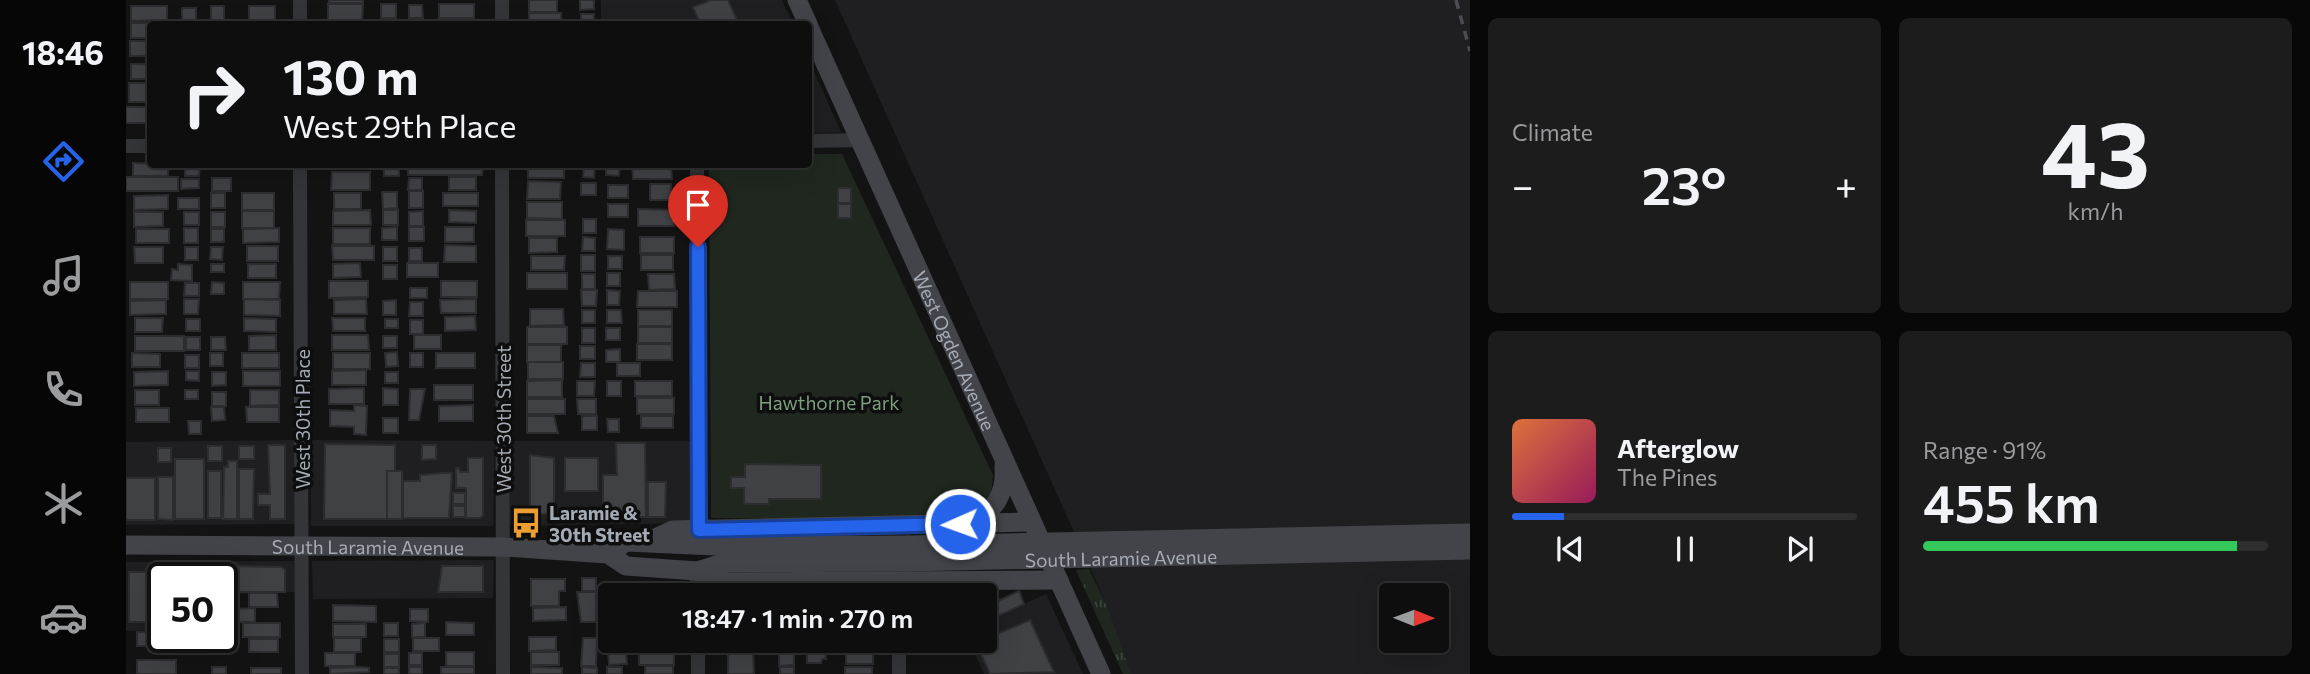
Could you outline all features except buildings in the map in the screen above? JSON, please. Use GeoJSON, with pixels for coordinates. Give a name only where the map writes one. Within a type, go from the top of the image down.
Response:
{"type":"FeatureCollection","features":[{"type":"Feature","properties":{"kind":"main road","name":"West Ogden Avenue"},"geometry":{"type":"LineString","coordinates":[[797,0],[806,21]]}},
{"type":"Feature","properties":{"kind":"main road","name":"West Ogden Avenue"},"geometry":{"type":"LineString","coordinates":[[812,34],[1101,674]]}},
{"type":"Feature","properties":{"kind":"main road"},"geometry":{"type":"LineString","coordinates":[[960,524],[978,519],[996,504],[1003,489],[1003,459]]}},
{"type":"Feature","properties":{"kind":"main road"},"geometry":{"type":"LineString","coordinates":[[647,542],[673,530],[1031,522]]}},
{"type":"Feature","properties":{"kind":"main road","name":"South Laramie Avenue"},"geometry":{"type":"LineString","coordinates":[[126,545],[503,547],[608,554],[626,566],[697,571],[723,563],[1470,533]]}},
{"type":"Feature","properties":{"kind":"main road","name":"South Laramie Avenue"},"geometry":{"type":"LineString","coordinates":[[608,554],[626,542],[907,554],[1470,551]]}},
{"type":"Feature","properties":{"kind":"main road"},"geometry":{"type":"LineString","coordinates":[[697,571],[726,582],[755,583]]}},
{"type":"Feature","properties":{"kind":"main road"},"geometry":{"type":"LineString","coordinates":[[988,583],[1059,579]]}},
{"type":"Feature","properties":{"kind":"street"},"geometry":{"type":"LineString","coordinates":[[300,0],[300,21]]}},
{"type":"Feature","properties":{"kind":"street"},"geometry":{"type":"LineString","coordinates":[[502,0],[502,21]]}},
{"type":"Feature","properties":{"kind":"street"},"geometry":{"type":"LineString","coordinates":[[812,141],[860,140]]}},
{"type":"Feature","properties":{"kind":"street"},"geometry":{"type":"LineString","coordinates":[[126,146],[147,146]]}},
{"type":"Feature","properties":{"kind":"street","name":"West 30th Place"},"geometry":{"type":"LineString","coordinates":[[300,168],[302,674]]}},
{"type":"Feature","properties":{"kind":"street","name":"West 30th Street"},"geometry":{"type":"LineString","coordinates":[[502,168],[503,674]]}},
{"type":"Feature","properties":{"kind":"street"},"geometry":{"type":"LineString","coordinates":[[697,168],[699,530]]}},
{"type":"Feature","properties":{"kind":"street"},"geometry":{"type":"LineString","coordinates":[[697,571],[697,583]]}},
{"type":"Feature","properties":{"kind":"street"},"geometry":{"type":"LineString","coordinates":[[698,653],[698,674]]}},
{"type":"Feature","properties":{"kind":"street"},"geometry":{"type":"LineString","coordinates":[[899,653],[899,674]]}},
{"type":"Feature","properties":{"kind":"shaded area"},"geometry":{"type":"Polygon","coordinates":[[[601,0],[782,0],[792,21],[601,21],[601,0]]]}},
{"type":"Feature","properties":{"kind":"shaded area"},"geometry":{"type":"Polygon","coordinates":[[[835,0],[1470,0],[1470,674],[1131,674],[1109,610],[835,0]]]}},
{"type":"Feature","properties":{"kind":"shaded area"},"geometry":{"type":"Polygon","coordinates":[[[812,67],[841,132],[812,133],[812,67]]]}},
{"type":"Feature","properties":{"kind":"shaded area"},"geometry":{"type":"Polygon","coordinates":[[[296,440],[296,524],[126,525],[126,442],[296,440]]]}},
{"type":"Feature","properties":{"kind":"shaded area"},"geometry":{"type":"Polygon","coordinates":[[[311,440],[495,441],[493,526],[311,526],[311,440]]]}},
{"type":"Feature","properties":{"kind":"shaded area"},"geometry":{"type":"Polygon","coordinates":[[[510,441],[692,441],[693,523],[510,526],[510,441]]]}},
{"type":"Feature","properties":{"kind":"shaded area"},"geometry":{"type":"Polygon","coordinates":[[[494,560],[493,598],[313,599],[312,561],[494,560]]]}},
{"type":"Feature","properties":{"kind":"shaded area"},"geometry":{"type":"Polygon","coordinates":[[[296,561],[295,592],[238,594],[238,562],[147,562],[147,630],[126,631],[126,562],[296,561]]]}},
{"type":"Feature","properties":{"kind":"shaded area"},"geometry":{"type":"Polygon","coordinates":[[[1046,594],[1083,674],[984,674],[974,653],[997,653],[997,616],[1046,594]]]}},
{"type":"Feature","properties":{"kind":"green space","name":"Hawthorne Park"},"geometry":{"type":"Polygon","coordinates":[[[812,154],[842,154],[993,475],[991,496],[981,513],[943,520],[711,518],[709,168],[812,168],[812,154]]]}},
{"type":"Feature","properties":{"kind":"green space"},"geometry":{"type":"Polygon","coordinates":[[[1089,569],[1109,610],[1131,674],[1123,674],[1076,570],[1089,569]]]}},
{"type":"Feature","properties":{"kind":"railway"},"geometry":{"type":"LineString","coordinates":[[1456,0],[1470,51]]}},
{"type":"Feature","properties":{"kind":"place","name":"Laramie & 30th Street"},"geometry":{"type":"Point","coordinates":[526,523]}},
{"type":"Feature","properties":{"kind":"route"},"geometry":{"type":"LineString","coordinates":[[698,247],[699,530],[960,524]]}}]}
